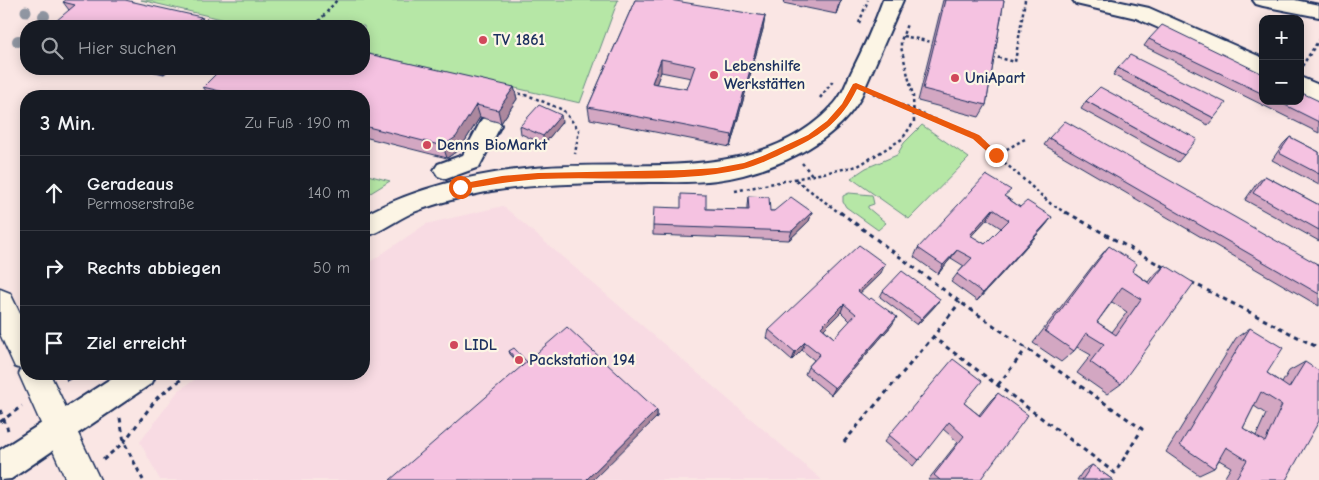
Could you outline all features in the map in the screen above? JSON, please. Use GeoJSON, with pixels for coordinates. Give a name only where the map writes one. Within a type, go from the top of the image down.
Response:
{"type":"FeatureCollection","features":[{"type":"Feature","properties":{"kind":"main road"},"geometry":{"type":"LineString","coordinates":[[0,302],[20,344]]}},
{"type":"Feature","properties":{"kind":"main road"},"geometry":{"type":"LineString","coordinates":[[37,380],[83,480]]}},
{"type":"Feature","properties":{"kind":"street"},"geometry":{"type":"LineString","coordinates":[[370,225],[416,201],[460,187],[538,176],[717,171],[744,166],[768,157],[810,137],[830,123],[845,106],[883,27],[893,0]]}},
{"type":"Feature","properties":{"kind":"street"},"geometry":{"type":"LineString","coordinates":[[1083,0],[1122,4],[1259,65]]}},
{"type":"Feature","properties":{"kind":"street"},"geometry":{"type":"LineString","coordinates":[[1263,0],[1319,12]]}},
{"type":"Feature","properties":{"kind":"street"},"geometry":{"type":"LineString","coordinates":[[1304,87],[1319,94]]}},
{"type":"Feature","properties":{"kind":"street"},"geometry":{"type":"LineString","coordinates":[[446,170],[471,161],[490,125]]}},
{"type":"Feature","properties":{"kind":"street"},"geometry":{"type":"LineString","coordinates":[[0,468],[133,380]]}},
{"type":"Feature","properties":{"kind":"path"},"geometry":{"type":"LineString","coordinates":[[320,20],[337,0]]}},
{"type":"Feature","properties":{"kind":"path"},"geometry":{"type":"LineString","coordinates":[[857,28],[868,0]]}},
{"type":"Feature","properties":{"kind":"path"},"geometry":{"type":"LineString","coordinates":[[990,55],[1014,62],[1025,0]]}},
{"type":"Feature","properties":{"kind":"path"},"geometry":{"type":"LineString","coordinates":[[196,18],[205,20]]}},
{"type":"Feature","properties":{"kind":"path"},"geometry":{"type":"LineString","coordinates":[[903,36],[932,42]]}},
{"type":"Feature","properties":{"kind":"path"},"geometry":{"type":"LineString","coordinates":[[1304,63],[1319,40]]}},
{"type":"Feature","properties":{"kind":"path"},"geometry":{"type":"LineString","coordinates":[[818,101],[835,77]]}},
{"type":"Feature","properties":{"kind":"path"},"geometry":{"type":"LineString","coordinates":[[856,86],[976,137],[1051,204],[1166,269]]}},
{"type":"Feature","properties":{"kind":"path"},"geometry":{"type":"LineString","coordinates":[[504,90],[532,97],[563,110],[579,130],[574,157],[583,157]]}},
{"type":"Feature","properties":{"kind":"path"},"geometry":{"type":"LineString","coordinates":[[996,155],[1025,140]]}},
{"type":"Feature","properties":{"kind":"path"},"geometry":{"type":"LineString","coordinates":[[795,180],[960,302],[1142,429],[1115,473],[933,337]]}},
{"type":"Feature","properties":{"kind":"path"},"geometry":{"type":"LineString","coordinates":[[1183,278],[1319,348]]}},
{"type":"Feature","properties":{"kind":"path"},"geometry":{"type":"LineString","coordinates":[[844,442],[933,337],[960,302]]}},
{"type":"Feature","properties":{"kind":"path"},"geometry":{"type":"LineString","coordinates":[[998,385],[1026,349]]}},
{"type":"Feature","properties":{"kind":"path"},"geometry":{"type":"LineString","coordinates":[[124,442],[157,398],[179,380]]}},
{"type":"Feature","properties":{"kind":"path"},"geometry":{"type":"LineString","coordinates":[[110,395],[120,417],[124,442],[143,480]]}},
{"type":"Feature","properties":{"kind":"path"},"geometry":{"type":"LineString","coordinates":[[0,410],[2,421]]}},
{"type":"Feature","properties":{"kind":"shaded area"},"geometry":{"type":"Polygon","coordinates":[[[503,206],[822,480],[160,480],[140,442],[178,391],[194,380],[370,380],[370,262],[426,224],[503,206]]]}},
{"type":"Feature","properties":{"kind":"green space","name":"TV 1861"},"geometry":{"type":"Polygon","coordinates":[[[141,0],[618,0],[580,103],[370,54],[370,20],[226,20],[141,0]]]}},
{"type":"Feature","properties":{"kind":"green space"},"geometry":{"type":"Polygon","coordinates":[[[922,125],[969,158],[909,219],[851,178],[866,168],[897,155],[904,143],[922,125]]]}},
{"type":"Feature","properties":{"kind":"green space"},"geometry":{"type":"Polygon","coordinates":[[[370,176],[390,181],[370,193],[370,176]]]}},
{"type":"Feature","properties":{"kind":"green space"},"geometry":{"type":"Polygon","coordinates":[[[849,193],[872,195],[874,204],[868,206],[868,208],[886,223],[878,230],[846,207],[843,202],[843,196],[849,193]]]}},
{"type":"Feature","properties":{"kind":"building"},"geometry":{"type":"Polygon","coordinates":[[[66,0],[125,0],[201,17],[198,20],[57,20],[75,5],[63,2],[66,0]]]}},
{"type":"Feature","properties":{"kind":"building","name":"Lebenshilfe Werkstätten"},"geometry":{"type":"Polygon","coordinates":[[[635,0],[670,0],[765,16],[732,135],[588,107],[635,0]],[[661,59],[652,83],[687,89],[695,66],[661,59]]]}},
{"type":"Feature","properties":{"kind":"building","name":"UniApart"},"geometry":{"type":"Polygon","coordinates":[[[945,0],[1004,0],[986,105],[923,89],[945,0]]]}},
{"type":"Feature","properties":{"kind":"building"},"geometry":{"type":"Polygon","coordinates":[[[1162,25],[1259,72],[1259,92],[1149,39],[1162,25]]]}},
{"type":"Feature","properties":{"kind":"building"},"geometry":{"type":"Polygon","coordinates":[[[370,54],[514,87],[498,110],[476,105],[456,137],[443,146],[370,128],[370,90],[216,90],[203,87],[215,75],[370,75],[370,54]]]}},
{"type":"Feature","properties":{"kind":"building"},"geometry":{"type":"Polygon","coordinates":[[[1130,55],[1226,103],[1214,118],[1118,68],[1130,55]]]}},
{"type":"Feature","properties":{"kind":"building"},"geometry":{"type":"Polygon","coordinates":[[[1100,87],[1197,139],[1184,155],[1086,101],[1100,87]]]}},
{"type":"Feature","properties":{"kind":"building"},"geometry":{"type":"Polygon","coordinates":[[[1304,94],[1319,101],[1319,122],[1285,105],[1304,105],[1304,94]]]}},
{"type":"Feature","properties":{"kind":"building"},"geometry":{"type":"Polygon","coordinates":[[[539,105],[561,115],[543,136],[520,126],[539,105]]]}},
{"type":"Feature","properties":{"kind":"building"},"geometry":{"type":"Polygon","coordinates":[[[1065,121],[1319,265],[1319,294],[1049,138],[1065,121]]]}},
{"type":"Feature","properties":{"kind":"building"},"geometry":{"type":"Polygon","coordinates":[[[1290,137],[1319,152],[1319,174],[1279,153],[1290,137]]]}},
{"type":"Feature","properties":{"kind":"building"},"geometry":{"type":"Polygon","coordinates":[[[986,175],[1011,190],[1004,196],[1020,207],[1027,201],[1052,217],[983,293],[957,274],[972,258],[957,250],[943,265],[918,248],[986,175]],[[993,209],[970,235],[985,244],[1009,220],[993,209]]]}},
{"type":"Feature","properties":{"kind":"building"},"geometry":{"type":"Polygon","coordinates":[[[1265,176],[1319,205],[1319,230],[1253,193],[1265,176]]]}},
{"type":"Feature","properties":{"kind":"building"},"geometry":{"type":"Polygon","coordinates":[[[681,194],[706,195],[706,209],[749,210],[748,196],[769,197],[770,211],[774,211],[791,197],[812,212],[792,231],[653,226],[654,207],[681,208],[681,194]]]}},
{"type":"Feature","properties":{"kind":"building"},"geometry":{"type":"Polygon","coordinates":[[[859,245],[885,264],[858,291],[897,317],[835,388],[808,367],[820,354],[805,342],[795,352],[769,330],[859,245]],[[844,304],[821,327],[834,338],[856,314],[844,304]]]}},
{"type":"Feature","properties":{"kind":"building"},"geometry":{"type":"Polygon","coordinates":[[[1109,246],[1137,264],[1132,271],[1150,284],[1165,265],[1194,283],[1121,384],[1090,362],[1104,344],[1086,333],[1074,351],[1045,331],[1109,246]],[[1122,287],[1097,322],[1116,335],[1141,299],[1122,287]]]}},
{"type":"Feature","properties":{"kind":"building"},"geometry":{"type":"Polygon","coordinates":[[[902,271],[940,299],[921,319],[883,291],[902,271]]]}},
{"type":"Feature","properties":{"kind":"building","name":"LIDL"},"geometry":{"type":"Polygon","coordinates":[[[567,327],[657,410],[586,480],[390,480],[567,327]]]}},
{"type":"Feature","properties":{"kind":"building"},"geometry":{"type":"Polygon","coordinates":[[[1250,328],[1283,348],[1267,373],[1289,388],[1305,362],[1319,371],[1319,421],[1286,480],[1235,480],[1247,460],[1226,447],[1214,468],[1180,445],[1250,328]],[[1261,392],[1243,428],[1265,442],[1282,405],[1261,392]]]}},
{"type":"Feature","properties":{"kind":"building","name":"Packstation 194"},"geometry":{"type":"Polygon","coordinates":[[[514,348],[527,362],[522,366],[509,351],[514,348]]]}},
{"type":"Feature","properties":{"kind":"building"},"geometry":{"type":"Polygon","coordinates":[[[953,359],[982,381],[964,403],[980,416],[998,393],[1028,415],[980,480],[940,480],[934,475],[964,436],[949,422],[919,460],[889,435],[953,359]]]}},
{"type":"Feature","properties":{"kind":"building"},"geometry":{"type":"Polygon","coordinates":[[[1092,465],[1113,480],[1082,480],[1092,465]]]}},
{"type":"Feature","properties":{"kind":"place","name":"TV 1861"},"geometry":{"type":"Point","coordinates":[483,40]}},
{"type":"Feature","properties":{"kind":"place","name":"Lebenshilfe Werkstätten"},"geometry":{"type":"Point","coordinates":[714,75]}},
{"type":"Feature","properties":{"kind":"place","name":"UniApart"},"geometry":{"type":"Point","coordinates":[955,78]}},
{"type":"Feature","properties":{"kind":"place","name":"Denns BioMarkt"},"geometry":{"type":"Point","coordinates":[427,145]}},
{"type":"Feature","properties":{"kind":"place","name":"LIDL"},"geometry":{"type":"Point","coordinates":[454,345]}},
{"type":"Feature","properties":{"kind":"place","name":"Packstation 194"},"geometry":{"type":"Point","coordinates":[519,360]}},
{"type":"Feature","properties":{"kind":"route"},"geometry":{"type":"LineString","coordinates":[[460,187],[538,176],[684,173],[717,171],[744,166],[810,137],[830,123],[845,106],[856,86],[976,137],[996,155]]}}]}
